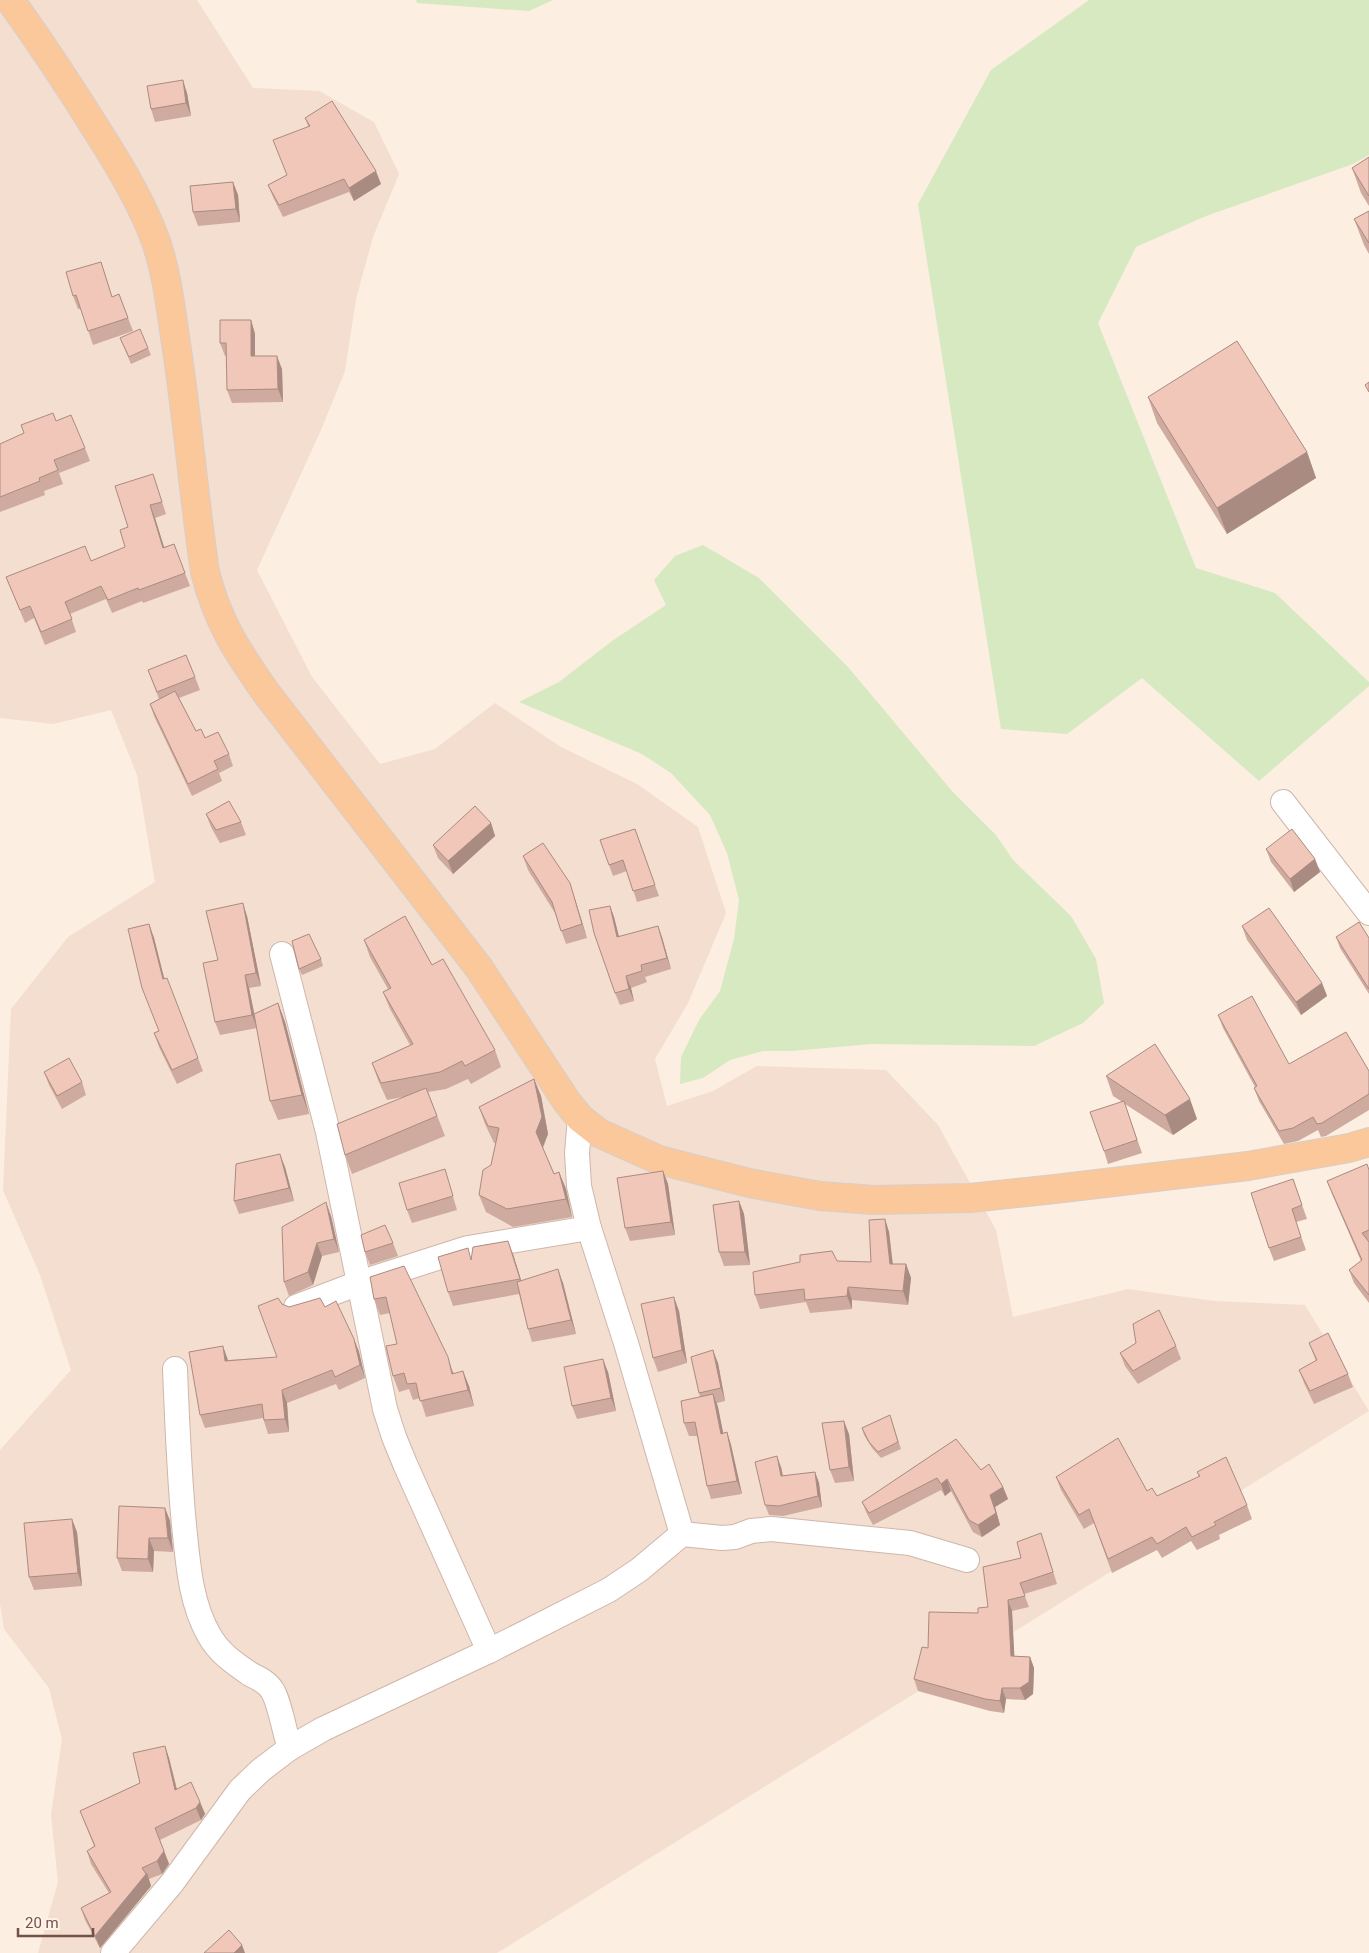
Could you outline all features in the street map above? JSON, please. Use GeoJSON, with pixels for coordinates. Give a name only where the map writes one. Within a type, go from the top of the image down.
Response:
{"type":"FeatureCollection","features":[{"type":"Feature","properties":{"kind":"main road"},"geometry":{"type":"LineString","coordinates":[[10,0],[60,71],[124,174],[144,213],[154,238],[163,264],[169,297],[187,417],[205,572],[211,597],[234,647],[267,694],[479,968],[567,1102],[580,1118],[599,1133],[659,1160],[749,1183],[820,1196],[874,1200],[970,1198],[1065,1188],[1248,1166],[1348,1148],[1369,1142]]}},
{"type":"Feature","properties":{"kind":"street"},"geometry":{"type":"LineString","coordinates":[[1283,802],[1369,913]]}},
{"type":"Feature","properties":{"kind":"street"},"geometry":{"type":"LineString","coordinates":[[282,954],[328,1132],[386,1409],[394,1437],[489,1651]]}},
{"type":"Feature","properties":{"kind":"street"},"geometry":{"type":"LineString","coordinates":[[580,1118],[577,1153],[578,1186],[682,1534]]}},
{"type":"Feature","properties":{"kind":"street"},"geometry":{"type":"LineString","coordinates":[[296,1307],[359,1283],[468,1248],[589,1228]]}},
{"type":"Feature","properties":{"kind":"street"},"geometry":{"type":"LineString","coordinates":[[175,1369],[181,1496],[186,1546],[192,1588],[200,1617],[209,1635],[224,1654],[272,1690],[290,1748]]}},
{"type":"Feature","properties":{"kind":"street"},"geometry":{"type":"LineString","coordinates":[[113,1953],[172,1883],[240,1790],[261,1770],[290,1748],[323,1729],[489,1651],[609,1590],[639,1570],[682,1534],[722,1538],[734,1537],[751,1531],[771,1529],[910,1543],[967,1560]]}},
{"type":"Feature","properties":{"kind":"shaded area"},"geometry":{"type":"Polygon","coordinates":[[[0,0],[197,0],[253,88],[319,91],[374,122],[399,174],[373,237],[356,299],[345,371],[321,430],[257,570],[312,677],[380,764],[435,749],[495,703],[561,747],[637,784],[698,827],[726,913],[688,1003],[655,1059],[667,1106],[713,1091],[757,1066],[886,1070],[938,1125],[996,1230],[1013,1317],[1128,1289],[1214,1301],[1305,1305],[1369,1411],[497,1953],[38,1953],[58,1882],[51,1815],[62,1739],[49,1688],[4,1629],[0,1604],[0,1450],[71,1370],[40,1275],[3,1190],[11,1009],[68,937],[155,882],[137,775],[111,710],[53,724],[0,718],[0,0]]]}},
{"type":"Feature","properties":{"kind":"green space"},"geometry":{"type":"Polygon","coordinates":[[[416,0],[553,0],[529,11],[417,3],[416,0]]]}},
{"type":"Feature","properties":{"kind":"green space"},"geometry":{"type":"Polygon","coordinates":[[[1089,0],[1369,0],[1369,155],[1353,164],[1206,216],[1136,247],[1098,323],[1196,568],[1275,593],[1369,682],[1369,686],[1259,781],[1142,678],[1067,734],[1001,729],[918,204],[991,70],[1089,0]]]}},
{"type":"Feature","properties":{"kind":"green space"},"geometry":{"type":"Polygon","coordinates":[[[703,545],[759,578],[848,667],[952,791],[996,835],[1013,860],[1071,916],[1096,959],[1104,1003],[1083,1023],[1034,1046],[872,1044],[791,1051],[763,1051],[730,1060],[703,1078],[680,1084],[681,1057],[699,1020],[720,991],[734,939],[739,900],[727,853],[710,815],[671,773],[642,754],[519,702],[559,682],[612,641],[666,605],[654,580],[675,556],[703,545]]]}},
{"type":"Feature","properties":{"kind":"building"},"geometry":{"type":"Polygon","coordinates":[[[183,80],[186,103],[151,109],[147,86],[183,80]]]}},
{"type":"Feature","properties":{"kind":"building"},"geometry":{"type":"Polygon","coordinates":[[[332,101],[376,171],[349,188],[344,179],[279,205],[268,185],[287,175],[273,140],[310,126],[305,118],[332,101]]]}},
{"type":"Feature","properties":{"kind":"building"},"geometry":{"type":"Polygon","coordinates":[[[1369,157],[1369,196],[1352,168],[1369,157]]]}},
{"type":"Feature","properties":{"kind":"building"},"geometry":{"type":"Polygon","coordinates":[[[233,182],[236,209],[193,212],[190,186],[233,182]]]}},
{"type":"Feature","properties":{"kind":"building"},"geometry":{"type":"Polygon","coordinates":[[[1369,211],[1369,243],[1354,219],[1369,211]]]}},
{"type":"Feature","properties":{"kind":"building"},"geometry":{"type":"Polygon","coordinates":[[[101,262],[112,297],[119,294],[128,318],[88,331],[76,295],[73,296],[66,272],[101,262]]]}},
{"type":"Feature","properties":{"kind":"building"},"geometry":{"type":"Polygon","coordinates":[[[220,320],[251,320],[251,356],[277,356],[278,389],[227,390],[226,343],[220,343],[220,320]]]}},
{"type":"Feature","properties":{"kind":"building"},"geometry":{"type":"Polygon","coordinates":[[[140,329],[148,348],[129,357],[120,338],[140,329]]]}},
{"type":"Feature","properties":{"kind":"building"},"geometry":{"type":"Polygon","coordinates":[[[1237,341],[1307,452],[1217,508],[1148,397],[1237,341]]]}},
{"type":"Feature","properties":{"kind":"building"},"geometry":{"type":"Polygon","coordinates":[[[1369,382],[1369,392],[1365,385],[1369,382]]]}},
{"type":"Feature","properties":{"kind":"building"},"geometry":{"type":"Polygon","coordinates":[[[53,413],[56,421],[71,415],[85,448],[54,460],[58,470],[39,478],[40,481],[0,497],[0,444],[24,433],[21,425],[53,413]]]}},
{"type":"Feature","properties":{"kind":"building"},"geometry":{"type":"Polygon","coordinates":[[[153,474],[162,502],[150,505],[163,548],[174,544],[185,573],[108,600],[101,586],[65,602],[72,619],[41,632],[30,606],[20,610],[6,577],[85,546],[91,561],[125,547],[120,530],[128,527],[115,486],[153,474]]]}},
{"type":"Feature","properties":{"kind":"building"},"geometry":{"type":"Polygon","coordinates":[[[186,655],[195,677],[157,692],[148,670],[186,655]]]}},
{"type":"Feature","properties":{"kind":"building"},"geometry":{"type":"Polygon","coordinates":[[[175,691],[196,731],[201,729],[205,738],[218,732],[229,754],[214,761],[218,769],[188,784],[150,704],[175,691]]]}},
{"type":"Feature","properties":{"kind":"building"},"geometry":{"type":"Polygon","coordinates":[[[229,801],[241,822],[216,830],[206,814],[229,801]]]}},
{"type":"Feature","properties":{"kind":"building"},"geometry":{"type":"Polygon","coordinates":[[[475,806],[491,823],[448,861],[433,845],[475,806]]]}},
{"type":"Feature","properties":{"kind":"building"},"geometry":{"type":"Polygon","coordinates":[[[635,829],[655,885],[633,891],[623,860],[609,865],[600,840],[635,829]]]}},
{"type":"Feature","properties":{"kind":"building"},"geometry":{"type":"Polygon","coordinates":[[[1292,829],[1315,859],[1290,879],[1266,849],[1292,829]]]}},
{"type":"Feature","properties":{"kind":"building"},"geometry":{"type":"Polygon","coordinates":[[[543,843],[570,883],[582,924],[561,931],[552,902],[523,856],[543,843]]]}},
{"type":"Feature","properties":{"kind":"building"},"geometry":{"type":"Polygon","coordinates":[[[243,903],[256,973],[245,975],[252,1015],[215,1022],[203,963],[218,960],[206,911],[243,903]]]}},
{"type":"Feature","properties":{"kind":"building"},"geometry":{"type":"Polygon","coordinates":[[[610,906],[617,937],[658,926],[667,958],[641,965],[642,971],[626,976],[629,989],[615,993],[594,933],[589,910],[610,906]]]}},
{"type":"Feature","properties":{"kind":"building"},"geometry":{"type":"Polygon","coordinates":[[[1269,908],[1322,983],[1296,1002],[1242,926],[1269,908]]]}},
{"type":"Feature","properties":{"kind":"building"},"geometry":{"type":"Polygon","coordinates":[[[405,916],[432,965],[443,959],[495,1050],[465,1066],[462,1061],[440,1072],[381,1083],[372,1063],[413,1044],[383,992],[391,988],[364,940],[405,916]]]}},
{"type":"Feature","properties":{"kind":"building"},"geometry":{"type":"Polygon","coordinates":[[[1359,922],[1369,938],[1369,989],[1336,937],[1359,922]]]}},
{"type":"Feature","properties":{"kind":"building"},"geometry":{"type":"Polygon","coordinates":[[[149,924],[163,979],[167,978],[198,1058],[172,1070],[154,1033],[159,1031],[142,988],[128,929],[149,924]]]}},
{"type":"Feature","properties":{"kind":"building"},"geometry":{"type":"Polygon","coordinates":[[[309,934],[321,959],[299,969],[292,941],[309,934]]]}},
{"type":"Feature","properties":{"kind":"building"},"geometry":{"type":"Polygon","coordinates":[[[1252,996],[1289,1064],[1346,1032],[1369,1071],[1369,1094],[1322,1123],[1317,1124],[1313,1117],[1293,1128],[1279,1131],[1254,1088],[1257,1086],[1218,1015],[1252,996]]]}},
{"type":"Feature","properties":{"kind":"building"},"geometry":{"type":"Polygon","coordinates":[[[278,1003],[302,1095],[270,1101],[254,1014],[278,1003]]]}},
{"type":"Feature","properties":{"kind":"building"},"geometry":{"type":"Polygon","coordinates":[[[1155,1044],[1190,1099],[1165,1115],[1106,1076],[1155,1044]]]}},
{"type":"Feature","properties":{"kind":"building"},"geometry":{"type":"Polygon","coordinates":[[[69,1058],[82,1082],[57,1096],[44,1072],[69,1058]]]}},
{"type":"Feature","properties":{"kind":"building"},"geometry":{"type":"Polygon","coordinates":[[[534,1079],[542,1117],[536,1132],[554,1174],[559,1172],[566,1199],[507,1209],[479,1195],[483,1170],[491,1165],[499,1128],[488,1126],[479,1107],[534,1079]]]}},
{"type":"Feature","properties":{"kind":"building"},"geometry":{"type":"Polygon","coordinates":[[[426,1088],[437,1116],[345,1155],[337,1124],[426,1088]]]}},
{"type":"Feature","properties":{"kind":"building"},"geometry":{"type":"Polygon","coordinates":[[[1124,1101],[1137,1140],[1104,1151],[1090,1112],[1124,1101]]]}},
{"type":"Feature","properties":{"kind":"building"},"geometry":{"type":"Polygon","coordinates":[[[280,1154],[289,1188],[234,1201],[236,1164],[280,1154]]]}},
{"type":"Feature","properties":{"kind":"building"},"geometry":{"type":"Polygon","coordinates":[[[1367,1164],[1369,1170],[1369,1230],[1362,1233],[1369,1242],[1369,1295],[1349,1270],[1362,1260],[1327,1181],[1367,1164]]]}},
{"type":"Feature","properties":{"kind":"building"},"geometry":{"type":"Polygon","coordinates":[[[445,1169],[453,1196],[407,1210],[399,1183],[445,1169]]]}},
{"type":"Feature","properties":{"kind":"building"},"geometry":{"type":"Polygon","coordinates":[[[663,1171],[671,1222],[625,1228],[617,1178],[663,1171]]]}},
{"type":"Feature","properties":{"kind":"building"},"geometry":{"type":"Polygon","coordinates":[[[1293,1179],[1302,1205],[1292,1209],[1301,1237],[1269,1248],[1251,1193],[1293,1179]]]}},
{"type":"Feature","properties":{"kind":"building"},"geometry":{"type":"Polygon","coordinates":[[[739,1201],[745,1252],[719,1252],[713,1205],[739,1201]]]}},
{"type":"Feature","properties":{"kind":"building"},"geometry":{"type":"Polygon","coordinates":[[[326,1202],[334,1239],[317,1243],[308,1272],[284,1282],[282,1227],[326,1202]]]}},
{"type":"Feature","properties":{"kind":"building"},"geometry":{"type":"Polygon","coordinates":[[[885,1219],[890,1264],[906,1264],[903,1291],[848,1287],[847,1296],[805,1300],[804,1289],[755,1295],[753,1272],[800,1262],[800,1255],[832,1251],[837,1261],[871,1262],[869,1220],[885,1219]]]}},
{"type":"Feature","properties":{"kind":"building"},"geometry":{"type":"Polygon","coordinates":[[[385,1225],[393,1243],[365,1252],[361,1235],[385,1225]]]}},
{"type":"Feature","properties":{"kind":"building"},"geometry":{"type":"Polygon","coordinates":[[[508,1241],[520,1279],[448,1292],[438,1257],[468,1248],[471,1260],[473,1247],[508,1241]]]}},
{"type":"Feature","properties":{"kind":"building"},"geometry":{"type":"Polygon","coordinates":[[[404,1266],[448,1357],[452,1374],[463,1371],[468,1390],[420,1401],[416,1383],[407,1384],[404,1373],[393,1376],[386,1346],[397,1344],[386,1297],[374,1299],[370,1277],[404,1266]]]}},
{"type":"Feature","properties":{"kind":"building"},"geometry":{"type":"Polygon","coordinates":[[[558,1269],[571,1320],[528,1329],[517,1282],[558,1269]]]}},
{"type":"Feature","properties":{"kind":"building"},"geometry":{"type":"Polygon","coordinates":[[[674,1297],[682,1350],[653,1358],[641,1304],[674,1297]]]}},
{"type":"Feature","properties":{"kind":"building"},"geometry":{"type":"Polygon","coordinates":[[[278,1298],[282,1304],[289,1307],[320,1298],[325,1307],[336,1301],[354,1339],[360,1365],[335,1377],[332,1370],[282,1390],[285,1419],[264,1420],[262,1404],[200,1415],[189,1352],[223,1346],[225,1361],[277,1357],[258,1306],[278,1298]]]}},
{"type":"Feature","properties":{"kind":"building"},"geometry":{"type":"Polygon","coordinates":[[[1159,1310],[1176,1346],[1133,1371],[1120,1353],[1136,1343],[1133,1324],[1159,1310]]]}},
{"type":"Feature","properties":{"kind":"building"},"geometry":{"type":"Polygon","coordinates":[[[1328,1333],[1348,1374],[1310,1391],[1299,1370],[1317,1360],[1309,1343],[1328,1333]]]}},
{"type":"Feature","properties":{"kind":"building"},"geometry":{"type":"Polygon","coordinates":[[[713,1350],[721,1388],[699,1393],[691,1357],[713,1350]]]}},
{"type":"Feature","properties":{"kind":"building"},"geometry":{"type":"Polygon","coordinates":[[[603,1359],[611,1398],[572,1406],[564,1367],[603,1359]]]}},
{"type":"Feature","properties":{"kind":"building"},"geometry":{"type":"Polygon","coordinates":[[[713,1394],[721,1434],[727,1432],[737,1481],[707,1486],[695,1422],[684,1423],[681,1401],[713,1394]]]}},
{"type":"Feature","properties":{"kind":"building"},"geometry":{"type":"Polygon","coordinates":[[[890,1415],[898,1442],[878,1452],[869,1442],[862,1428],[890,1415]]]}},
{"type":"Feature","properties":{"kind":"building"},"geometry":{"type":"Polygon","coordinates":[[[844,1421],[849,1467],[830,1470],[822,1423],[844,1421]]]}},
{"type":"Feature","properties":{"kind":"building"},"geometry":{"type":"Polygon","coordinates":[[[1118,1438],[1147,1491],[1152,1488],[1157,1496],[1200,1476],[1197,1472],[1226,1457],[1247,1505],[1214,1522],[1216,1525],[1192,1537],[1186,1527],[1157,1544],[1152,1537],[1108,1559],[1089,1509],[1079,1515],[1056,1477],[1118,1438]]]}},
{"type":"Feature","properties":{"kind":"building"},"geometry":{"type":"Polygon","coordinates":[[[956,1439],[981,1470],[989,1464],[1003,1487],[990,1495],[996,1513],[978,1525],[969,1520],[947,1479],[941,1484],[937,1478],[869,1513],[862,1502],[956,1439]]]}},
{"type":"Feature","properties":{"kind":"building"},"geometry":{"type":"Polygon","coordinates":[[[777,1456],[781,1476],[815,1472],[818,1496],[779,1506],[765,1505],[755,1462],[777,1456]]]}},
{"type":"Feature","properties":{"kind":"building"},"geometry":{"type":"Polygon","coordinates":[[[119,1506],[165,1508],[168,1538],[149,1538],[148,1559],[117,1558],[119,1506]]]}},
{"type":"Feature","properties":{"kind":"building"},"geometry":{"type":"Polygon","coordinates":[[[72,1519],[78,1573],[29,1577],[24,1523],[72,1519]]]}},
{"type":"Feature","properties":{"kind":"building"},"geometry":{"type":"Polygon","coordinates":[[[1041,1533],[1053,1572],[1020,1583],[1025,1596],[1008,1600],[1011,1656],[1030,1657],[1029,1682],[1020,1688],[1002,1688],[1000,1701],[985,1699],[914,1679],[922,1647],[928,1648],[929,1612],[978,1613],[978,1608],[988,1607],[983,1567],[1021,1558],[1017,1542],[1041,1533]]]}},
{"type":"Feature","properties":{"kind":"building"},"geometry":{"type":"Polygon","coordinates":[[[165,1746],[175,1790],[191,1782],[200,1802],[196,1808],[155,1828],[164,1851],[157,1861],[142,1868],[147,1873],[95,1936],[81,1908],[111,1892],[87,1851],[95,1846],[80,1811],[140,1783],[133,1753],[165,1746]]]}},
{"type":"Feature","properties":{"kind":"building"},"geometry":{"type":"Polygon","coordinates":[[[229,1930],[242,1945],[234,1953],[204,1953],[229,1930]]]}}]}
